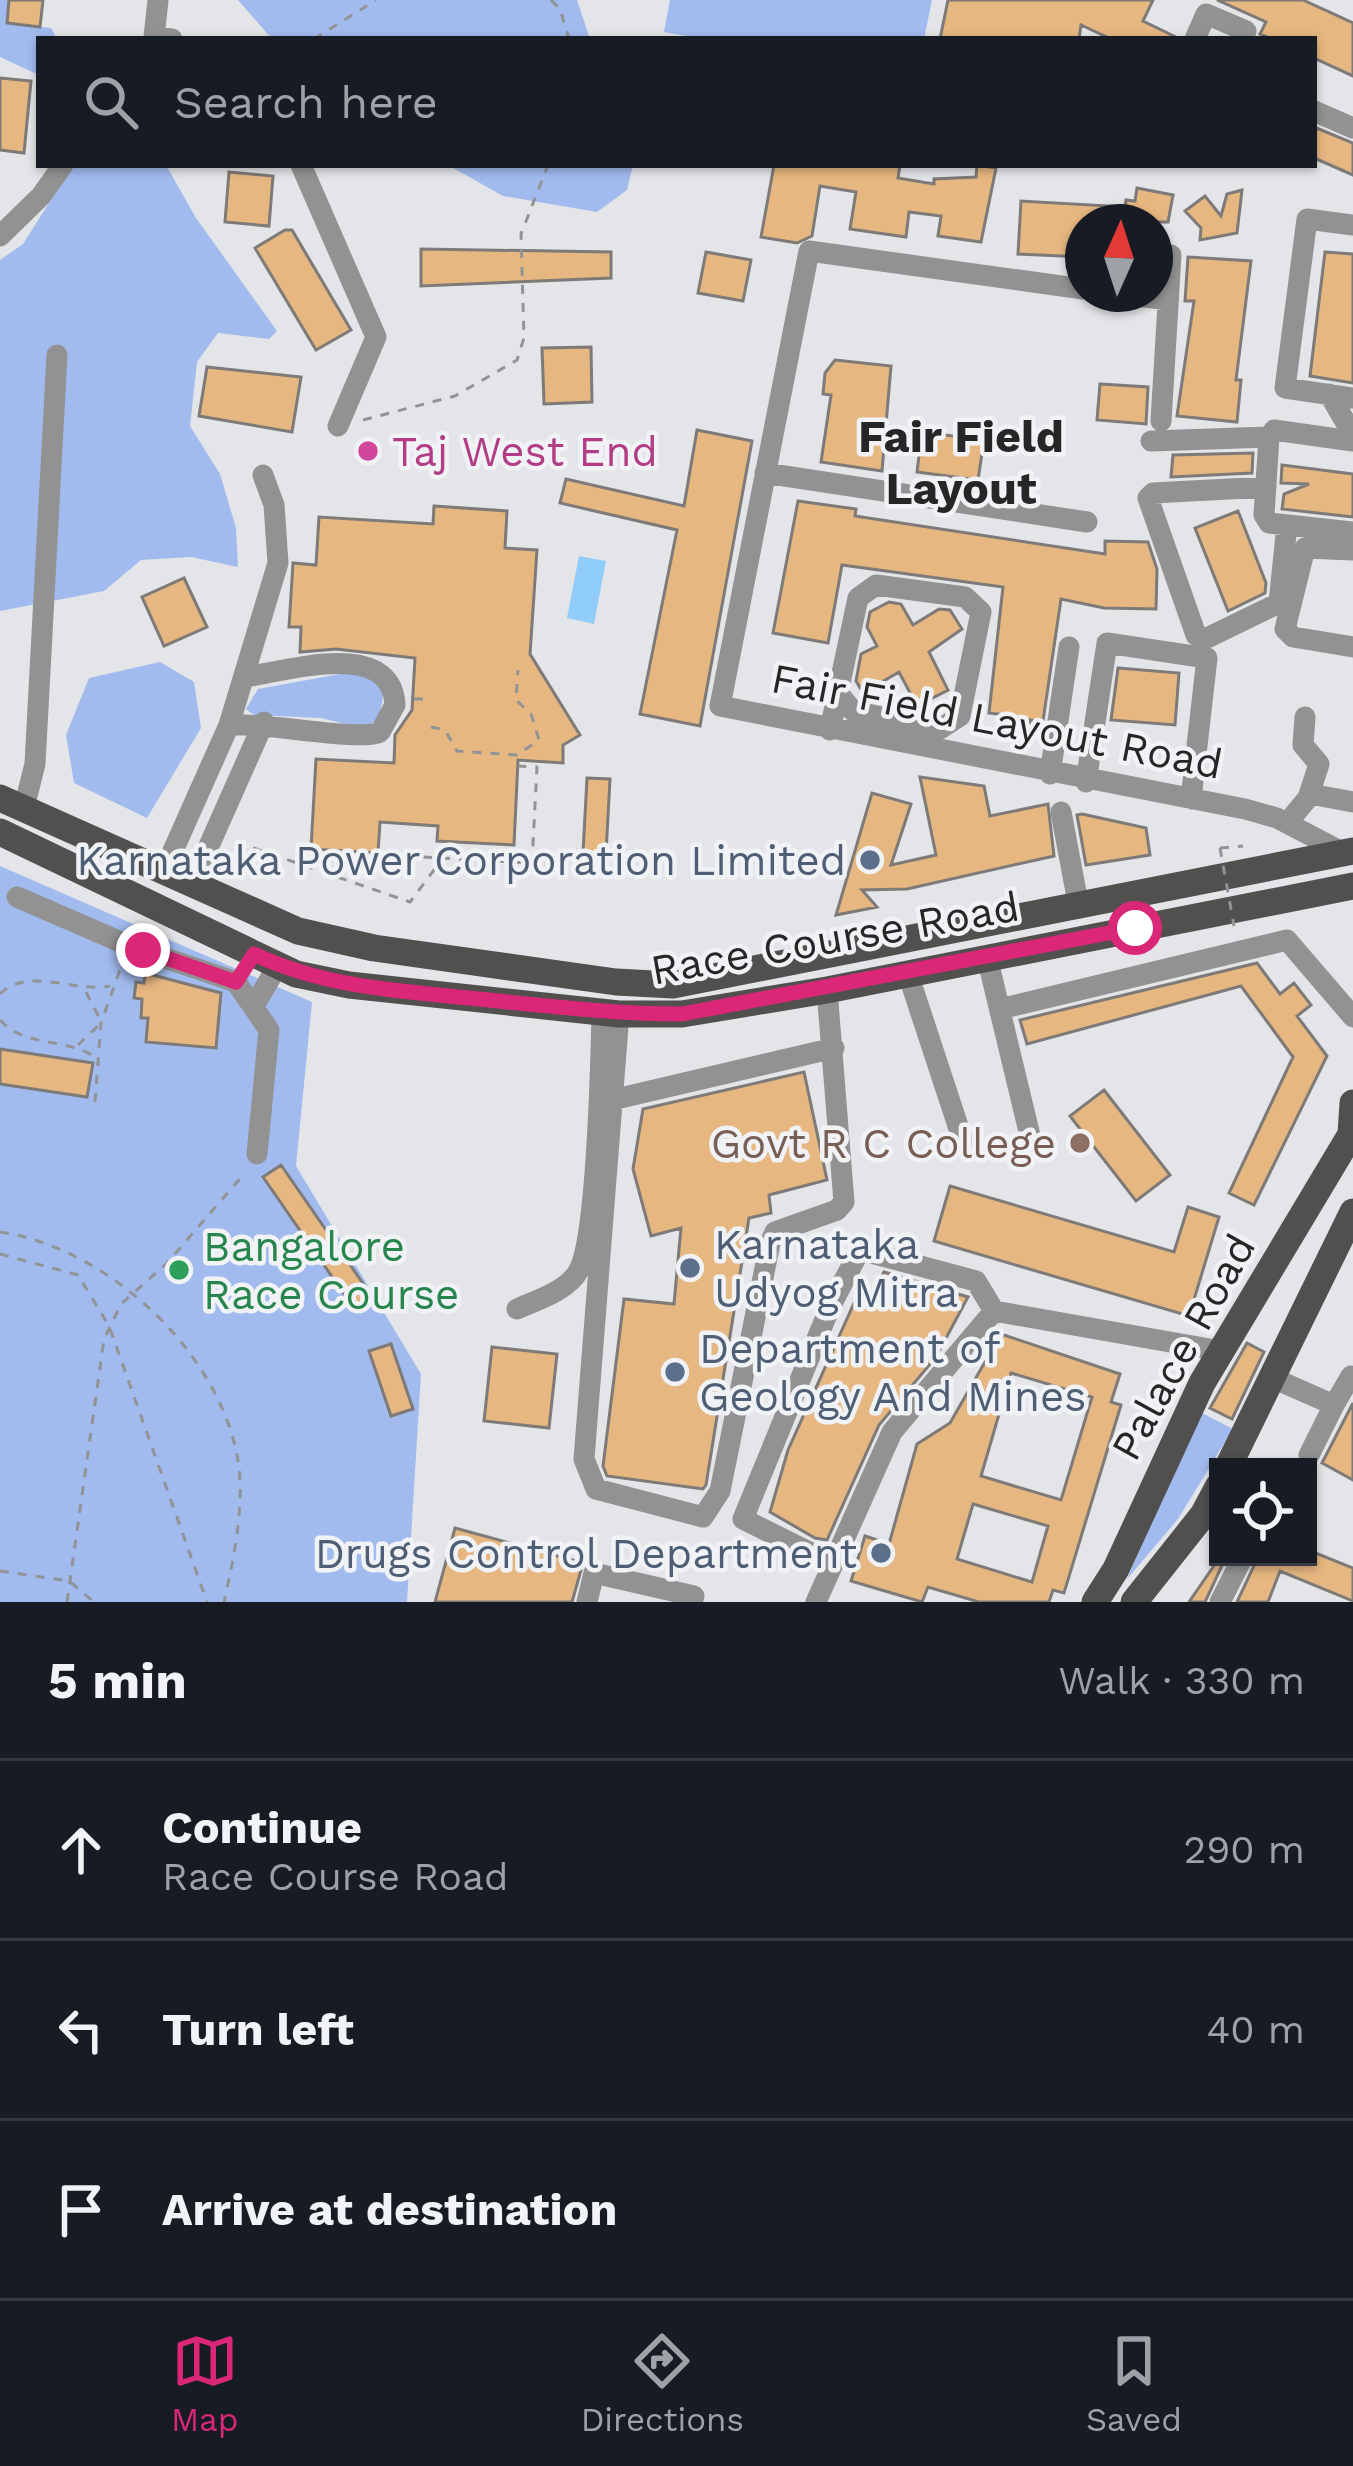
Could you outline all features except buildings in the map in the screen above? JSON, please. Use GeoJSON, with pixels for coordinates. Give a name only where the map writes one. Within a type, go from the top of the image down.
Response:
{"type":"FeatureCollection","features":[{"type":"Feature","properties":{"kind":"main road","name":"Race Course Road"},"geometry":{"type":"LineString","coordinates":[[12,803],[298,931],[374,948],[616,982],[674,985],[1348,852]]}},
{"type":"Feature","properties":{"kind":"main road","name":"Race Course Road"},"geometry":{"type":"LineString","coordinates":[[0,832],[266,959],[350,985],[610,1013],[682,1014],[827,990],[1353,886]]}},
{"type":"Feature","properties":{"kind":"main road","name":"Palace Road"},"geometry":{"type":"LineString","coordinates":[[1095,1602],[1220,1351],[1352,1133],[1353,1102]]}},
{"type":"Feature","properties":{"kind":"main road","name":"Palace Road"},"geometry":{"type":"LineString","coordinates":[[1233,1458],[1353,1212]]}},
{"type":"Feature","properties":{"kind":"main road"},"geometry":{"type":"LineString","coordinates":[[1271,1270],[1313,1294]]}},
{"type":"Feature","properties":{"kind":"main road"},"geometry":{"type":"LineString","coordinates":[[1134,1602],[1209,1504]]}},
{"type":"Feature","properties":{"kind":"street"},"geometry":{"type":"LineString","coordinates":[[154,36],[158,0]]}},
{"type":"Feature","properties":{"kind":"street"},"geometry":{"type":"LineString","coordinates":[[1196,36],[1206,14],[1246,32],[1244,36]]}},
{"type":"Feature","properties":{"kind":"street"},"geometry":{"type":"LineString","coordinates":[[1317,112],[1353,128]]}},
{"type":"Feature","properties":{"kind":"street"},"geometry":{"type":"LineString","coordinates":[[0,236],[41,196],[60,168]]}},
{"type":"Feature","properties":{"kind":"street"},"geometry":{"type":"LineString","coordinates":[[302,168],[376,337],[338,426]]}},
{"type":"Feature","properties":{"kind":"street"},"geometry":{"type":"LineString","coordinates":[[1353,225],[1307,219],[1285,388],[1353,398]]}},
{"type":"Feature","properties":{"kind":"street","name":"Fair Field Layout Road"},"geometry":{"type":"LineString","coordinates":[[1065,287],[809,251],[720,706],[1086,782],[1191,799],[1287,823],[1348,852]]}},
{"type":"Feature","properties":{"kind":"street"},"geometry":{"type":"LineString","coordinates":[[1167,312],[1156,431],[1269,436],[1279,430],[1353,440]]}},
{"type":"Feature","properties":{"kind":"street"},"geometry":{"type":"LineString","coordinates":[[12,803],[34,764],[57,355]]}},
{"type":"Feature","properties":{"kind":"street"},"geometry":{"type":"LineString","coordinates":[[1329,394],[1346,423],[1353,424]]}},
{"type":"Feature","properties":{"kind":"street"},"geometry":{"type":"LineString","coordinates":[[1269,436],[1266,521],[1353,532]]}},
{"type":"Feature","properties":{"kind":"street"},"geometry":{"type":"LineString","coordinates":[[765,472],[1087,521]]}},
{"type":"Feature","properties":{"kind":"street"},"geometry":{"type":"LineString","coordinates":[[164,871],[229,724],[278,563],[274,505],[262,475]]}},
{"type":"Feature","properties":{"kind":"street"},"geometry":{"type":"LineString","coordinates":[[1266,487],[1153,493],[1148,498],[1196,635],[1207,638],[1279,602],[1286,525]]}},
{"type":"Feature","properties":{"kind":"street"},"geometry":{"type":"LineString","coordinates":[[1353,550],[1305,548],[1285,629],[1293,637],[1353,647]]}},
{"type":"Feature","properties":{"kind":"street"},"geometry":{"type":"LineString","coordinates":[[830,730],[858,598],[876,585],[965,597],[980,613],[960,716],[940,729],[853,711],[838,693]]}},
{"type":"Feature","properties":{"kind":"street"},"geometry":{"type":"LineString","coordinates":[[1086,782],[1107,643],[1207,658],[1191,799]]}},
{"type":"Feature","properties":{"kind":"street"},"geometry":{"type":"LineString","coordinates":[[1050,774],[1069,647]]}},
{"type":"Feature","properties":{"kind":"street"},"geometry":{"type":"LineString","coordinates":[[229,724],[264,722],[370,737],[392,716],[394,695],[385,676],[367,666],[245,677]]}},
{"type":"Feature","properties":{"kind":"street"},"geometry":{"type":"LineString","coordinates":[[1287,823],[1310,794],[1318,764],[1303,745],[1305,717]]}},
{"type":"Feature","properties":{"kind":"street"},"geometry":{"type":"LineString","coordinates":[[192,884],[264,722]]}},
{"type":"Feature","properties":{"kind":"street"},"geometry":{"type":"LineString","coordinates":[[1310,794],[1353,802]]}},
{"type":"Feature","properties":{"kind":"street"},"geometry":{"type":"LineString","coordinates":[[1061,812],[1079,908]]}},
{"type":"Feature","properties":{"kind":"street"},"geometry":{"type":"LineString","coordinates":[[186,823],[215,835]]}},
{"type":"Feature","properties":{"kind":"street"},"geometry":{"type":"LineString","coordinates":[[17,897],[130,946],[236,982],[269,1030],[257,1154]]}},
{"type":"Feature","properties":{"kind":"street"},"geometry":{"type":"LineString","coordinates":[[1000,1009],[1286,940],[1353,1018]]}},
{"type":"Feature","properties":{"kind":"street"},"geometry":{"type":"LineString","coordinates":[[987,957],[1032,1144]]}},
{"type":"Feature","properties":{"kind":"street"},"geometry":{"type":"LineString","coordinates":[[236,982],[266,959]]}},
{"type":"Feature","properties":{"kind":"street"},"geometry":{"type":"LineString","coordinates":[[254,1006],[266,959]]}},
{"type":"Feature","properties":{"kind":"street"},"geometry":{"type":"LineString","coordinates":[[908,974],[963,1141]]}},
{"type":"Feature","properties":{"kind":"street"},"geometry":{"type":"LineString","coordinates":[[610,1013],[616,1099],[584,1459],[596,1489],[703,1517],[720,1490],[775,1232],[837,1210],[844,1202],[827,990]]}},
{"type":"Feature","properties":{"kind":"street"},"geometry":{"type":"LineString","coordinates":[[517,1309],[561,1288],[581,1266],[610,1013]]}},
{"type":"Feature","properties":{"kind":"street"},"geometry":{"type":"LineString","coordinates":[[616,1099],[834,1048]]}},
{"type":"Feature","properties":{"kind":"street"},"geometry":{"type":"LineString","coordinates":[[833,1564],[743,1519],[830,1307],[860,1250],[976,1281],[994,1312]]}},
{"type":"Feature","properties":{"kind":"street"},"geometry":{"type":"LineString","coordinates":[[994,1312],[1220,1351]]}},
{"type":"Feature","properties":{"kind":"street"},"geometry":{"type":"LineString","coordinates":[[817,1602],[892,1432],[994,1312]]}},
{"type":"Feature","properties":{"kind":"street"},"geometry":{"type":"LineString","coordinates":[[1309,1454],[1351,1376]]}},
{"type":"Feature","properties":{"kind":"street"},"geometry":{"type":"LineString","coordinates":[[1273,1378],[1334,1406]]}},
{"type":"Feature","properties":{"kind":"street"},"geometry":{"type":"LineString","coordinates":[[1220,1602],[1238,1566]]}},
{"type":"Feature","properties":{"kind":"street"},"geometry":{"type":"LineString","coordinates":[[587,1602],[594,1573],[694,1596],[692,1602]]}},
{"type":"Feature","properties":{"kind":"path"},"geometry":{"type":"LineString","coordinates":[[319,36],[376,0]]}},
{"type":"Feature","properties":{"kind":"path"},"geometry":{"type":"LineString","coordinates":[[550,0],[560,9],[568,36]]}},
{"type":"Feature","properties":{"kind":"path"},"geometry":{"type":"LineString","coordinates":[[338,426],[454,396],[517,360],[524,338],[521,234],[547,168]]}},
{"type":"Feature","properties":{"kind":"path"},"geometry":{"type":"LineString","coordinates":[[430,727],[445,730],[458,751],[517,755],[538,740],[533,717],[516,700],[518,670]]}},
{"type":"Feature","properties":{"kind":"path"},"geometry":{"type":"LineString","coordinates":[[405,856],[532,863],[537,766],[518,766]]}},
{"type":"Feature","properties":{"kind":"path"},"geometry":{"type":"LineString","coordinates":[[215,835],[410,902],[443,858]]}},
{"type":"Feature","properties":{"kind":"path"},"geometry":{"type":"LineString","coordinates":[[1234,926],[1220,848],[1244,844]]}},
{"type":"Feature","properties":{"kind":"path"},"geometry":{"type":"LineString","coordinates":[[0,994],[10,985],[33,981],[86,991],[112,986],[101,1023],[95,1102]]}},
{"type":"Feature","properties":{"kind":"path"},"geometry":{"type":"LineString","coordinates":[[86,991],[101,1023]]}},
{"type":"Feature","properties":{"kind":"path"},"geometry":{"type":"LineString","coordinates":[[0,1020],[20,1036],[78,1046],[96,1058]]}},
{"type":"Feature","properties":{"kind":"path"},"geometry":{"type":"LineString","coordinates":[[78,1046],[101,1023]]}},
{"type":"Feature","properties":{"kind":"path"},"geometry":{"type":"LineString","coordinates":[[67,1602],[109,1327],[134,1290],[167,1263],[257,1154]]}},
{"type":"Feature","properties":{"kind":"path"},"geometry":{"type":"LineString","coordinates":[[0,1232],[61,1247],[134,1290],[191,1358],[220,1408],[237,1455],[238,1510],[224,1602]]}},
{"type":"Feature","properties":{"kind":"path"},"geometry":{"type":"LineString","coordinates":[[56,1265],[61,1247]]}},
{"type":"Feature","properties":{"kind":"path"},"geometry":{"type":"LineString","coordinates":[[0,1254],[56,1265],[78,1275],[109,1327],[207,1602]]}},
{"type":"Feature","properties":{"kind":"path"},"geometry":{"type":"LineString","coordinates":[[0,1570],[69,1581],[94,1602]]}},
{"type":"Feature","properties":{"kind":"shaded area"},"geometry":{"type":"Polygon","coordinates":[[[0,0],[9,0],[7,23],[51,28],[55,36],[36,36],[36,74],[0,57],[0,0]]]}},
{"type":"Feature","properties":{"kind":"shaded area"},"geometry":{"type":"Polygon","coordinates":[[[238,0],[577,0],[589,36],[269,36],[238,0]]]}},
{"type":"Feature","properties":{"kind":"shaded area"},"geometry":{"type":"Polygon","coordinates":[[[670,0],[932,0],[925,36],[686,36],[664,32],[670,0]]]}},
{"type":"Feature","properties":{"kind":"shaded area"},"geometry":{"type":"Polygon","coordinates":[[[71,168],[168,168],[196,218],[277,331],[269,339],[218,333],[197,362],[190,426],[220,474],[236,528],[238,567],[191,557],[141,560],[104,591],[0,611],[0,260],[23,244],[71,168]]]}},
{"type":"Feature","properties":{"kind":"shaded area"},"geometry":{"type":"Polygon","coordinates":[[[453,168],[632,168],[627,190],[597,212],[503,196],[453,168]]]}},
{"type":"Feature","properties":{"kind":"shaded area"},"geometry":{"type":"Polygon","coordinates":[[[579,556],[606,561],[594,624],[567,618],[579,556]]]}},
{"type":"Feature","properties":{"kind":"shaded area"},"geometry":{"type":"Polygon","coordinates":[[[160,662],[194,682],[201,728],[147,818],[74,783],[66,735],[89,678],[160,662]]]}},
{"type":"Feature","properties":{"kind":"shaded area"},"geometry":{"type":"Polygon","coordinates":[[[340,674],[367,674],[382,684],[380,710],[365,729],[321,718],[254,715],[246,709],[258,689],[340,674]]]}},
{"type":"Feature","properties":{"kind":"shaded area","name":"Bangalore Race Course"},"geometry":{"type":"Polygon","coordinates":[[[0,866],[312,1002],[296,1166],[421,1374],[407,1602],[0,1602],[0,866]]]}},
{"type":"Feature","properties":{"kind":"shaded area"},"geometry":{"type":"Polygon","coordinates":[[[1200,1412],[1233,1429],[1215,1458],[1209,1458],[1209,1468],[1178,1519],[1127,1579],[1200,1412]]]}},
{"type":"Feature","properties":{"kind":"place","name":"Taj West End"},"geometry":{"type":"Point","coordinates":[368,451]}},
{"type":"Feature","properties":{"kind":"place","name":"Karnataka Power Corporation Limited"},"geometry":{"type":"Point","coordinates":[870,860]}},
{"type":"Feature","properties":{"kind":"place","name":"Govt R C College"},"geometry":{"type":"Point","coordinates":[1080,1143]}},
{"type":"Feature","properties":{"kind":"place","name":"Karnataka Udyog Mitra"},"geometry":{"type":"Point","coordinates":[690,1268]}},
{"type":"Feature","properties":{"kind":"place","name":"Bangalore Race Course"},"geometry":{"type":"Point","coordinates":[179,1270]}},
{"type":"Feature","properties":{"kind":"place","name":"Department of Geology And Mines"},"geometry":{"type":"Point","coordinates":[675,1372]}},
{"type":"Feature","properties":{"kind":"place","name":"Drugs Control Department"},"geometry":{"type":"Point","coordinates":[881,1553]}},
{"type":"Feature","properties":{"kind":"district","name":"Fair Field Layout"},"geometry":{"type":"Point","coordinates":[961,462]}},
{"type":"Feature","properties":{"kind":"route"},"geometry":{"type":"LineString","coordinates":[[143,950],[236,982],[254,954],[296,974],[350,985],[619,1014],[682,1014],[1135,928]]}}]}
